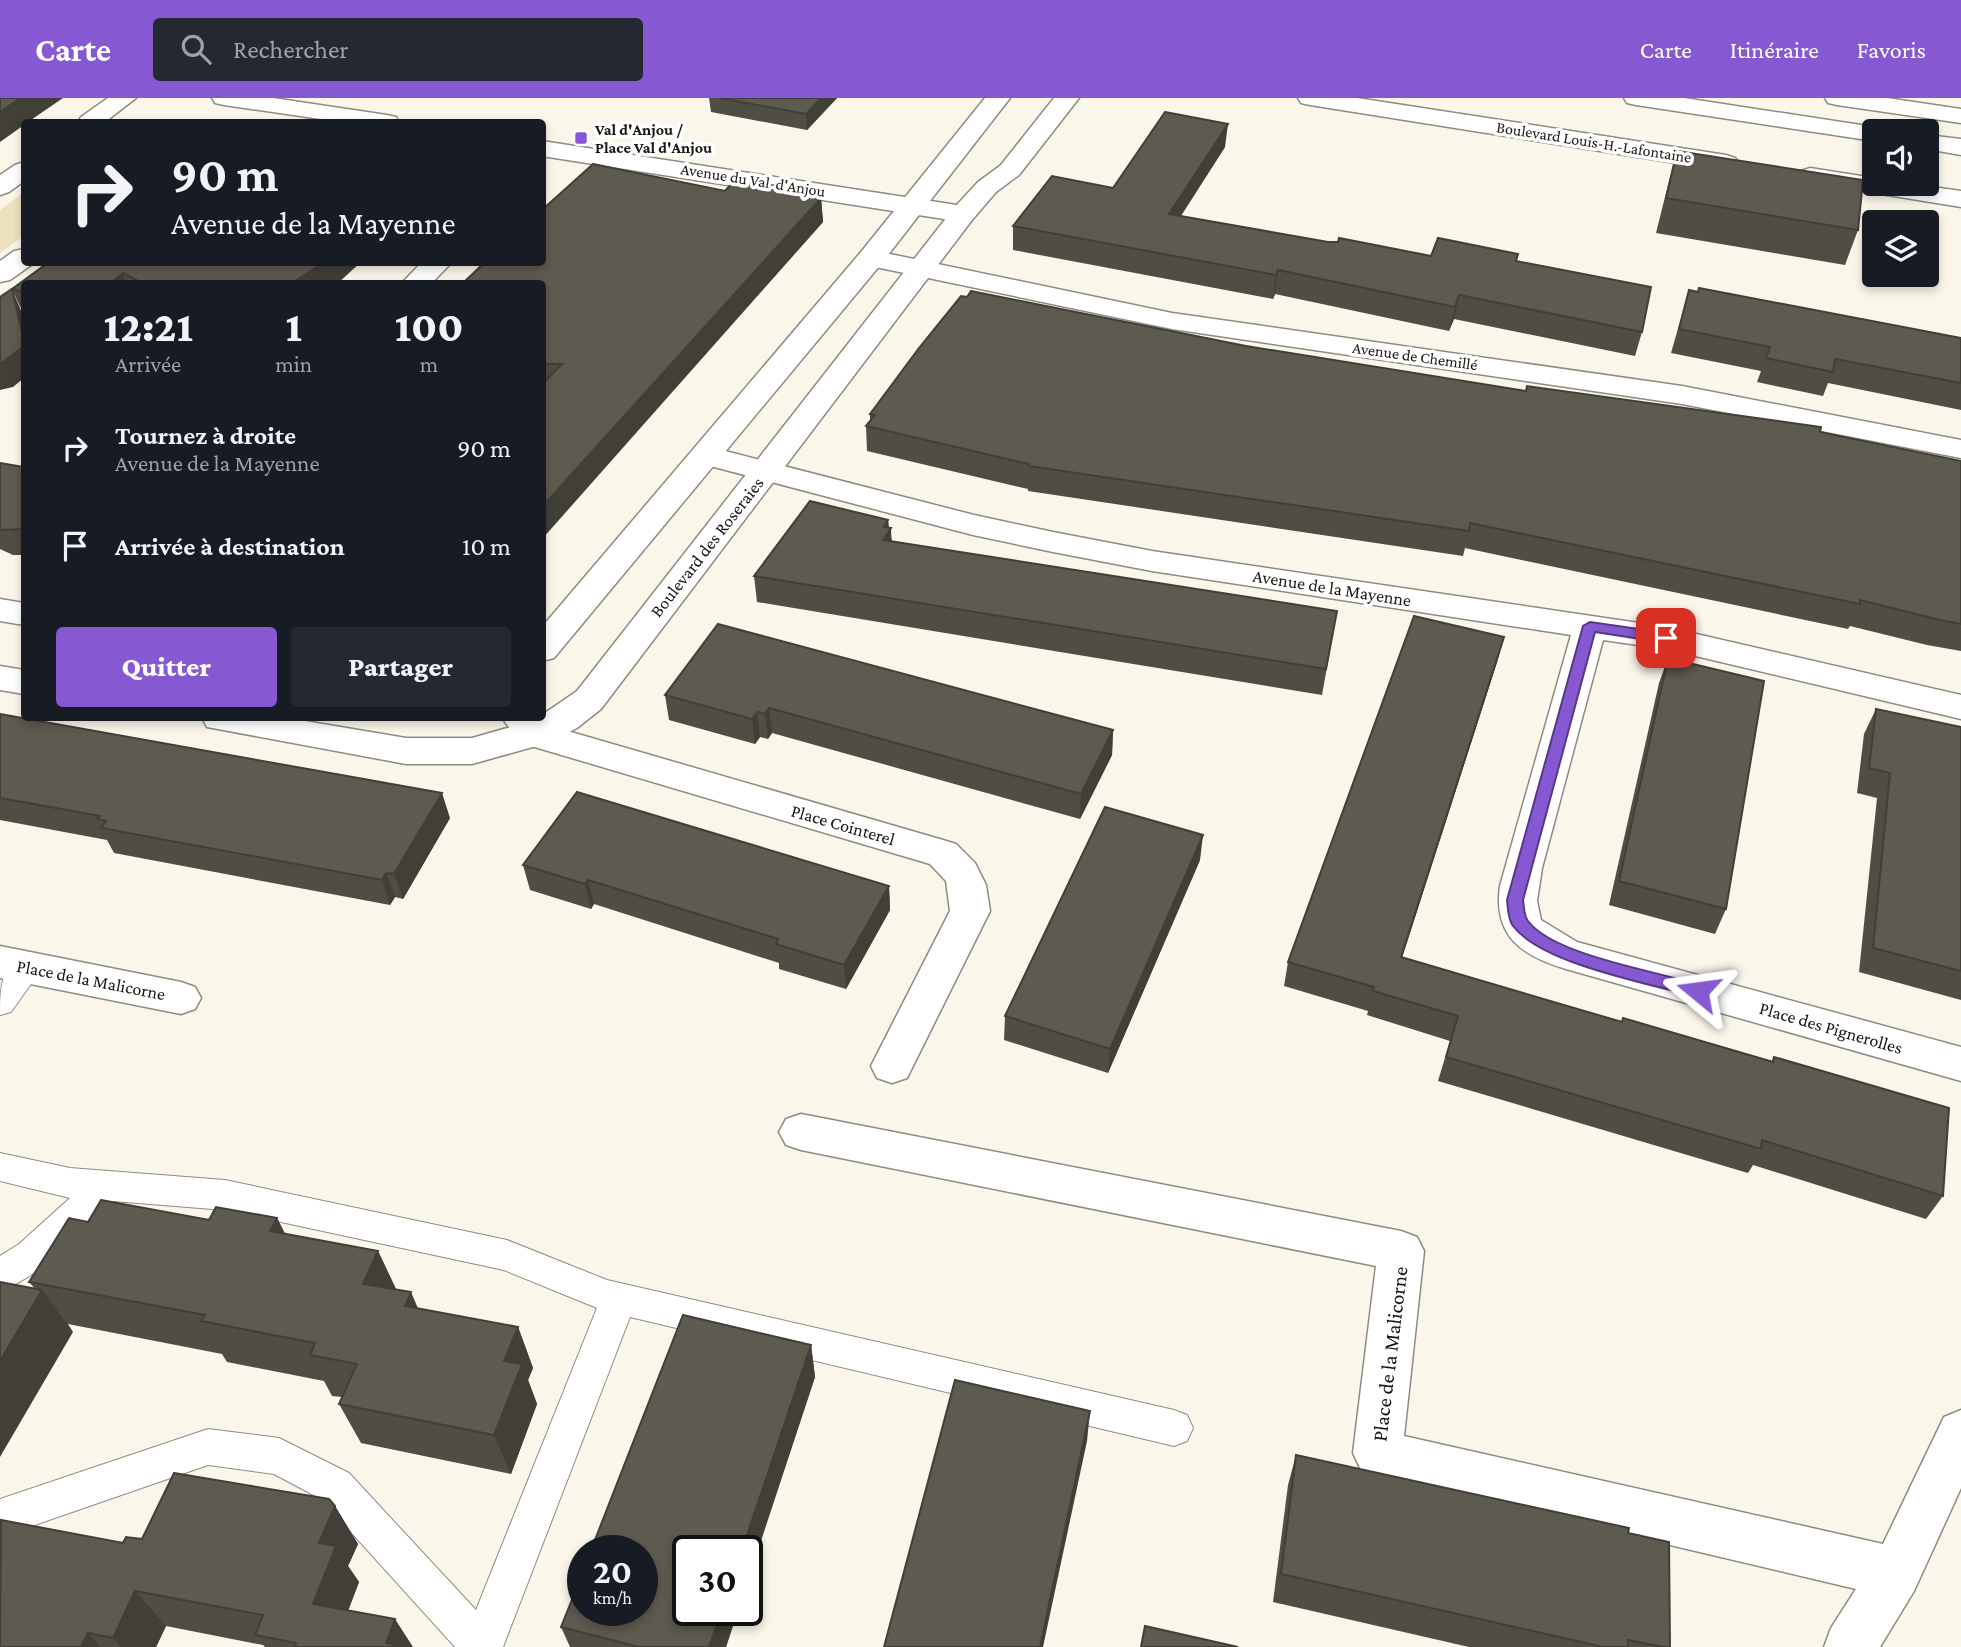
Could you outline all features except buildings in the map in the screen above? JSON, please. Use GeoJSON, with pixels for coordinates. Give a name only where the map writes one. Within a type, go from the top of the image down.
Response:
{"type":"FeatureCollection","features":[{"type":"Feature","properties":{"kind":"main road"},"geometry":{"type":"LineString","coordinates":[[94,119],[124,98]]}},
{"type":"Feature","properties":{"kind":"main road"},"geometry":{"type":"LineString","coordinates":[[546,645],[870,258],[998,98]]}},
{"type":"Feature","properties":{"kind":"main road","name":"Boulevard des Roseraies"},"geometry":{"type":"LineString","coordinates":[[237,721],[406,751],[472,751],[527,726],[564,719],[589,700],[963,214],[987,187],[1010,170],[1067,98]]}},
{"type":"Feature","properties":{"kind":"main road","name":"Boulevard Louis-H.-Lafontaine"},"geometry":{"type":"LineString","coordinates":[[1310,98],[1753,167]]}},
{"type":"Feature","properties":{"kind":"main road"},"geometry":{"type":"LineString","coordinates":[[1636,98],[1862,132]]}},
{"type":"Feature","properties":{"kind":"main road"},"geometry":{"type":"LineString","coordinates":[[1837,98],[1961,116]]}},
{"type":"Feature","properties":{"kind":"main road"},"geometry":{"type":"LineString","coordinates":[[219,119],[235,100],[366,119]]}},
{"type":"Feature","properties":{"kind":"main road"},"geometry":{"type":"LineString","coordinates":[[1939,144],[1961,147]]}},
{"type":"Feature","properties":{"kind":"main road","name":"Avenue du Val-d'Anjou"},"geometry":{"type":"LineString","coordinates":[[552,150],[963,214]]}},
{"type":"Feature","properties":{"kind":"main road"},"geometry":{"type":"LineString","coordinates":[[1780,171],[1961,200]]}},
{"type":"Feature","properties":{"kind":"main road"},"geometry":{"type":"LineString","coordinates":[[0,187],[21,172]]}},
{"type":"Feature","properties":{"kind":"main road","name":"Avenue de Chemillé"},"geometry":{"type":"LineString","coordinates":[[870,258],[1172,321],[1682,396],[1961,449]]}},
{"type":"Feature","properties":{"kind":"main road"},"geometry":{"type":"LineString","coordinates":[[0,274],[21,259]]}},
{"type":"Feature","properties":{"kind":"main road"},"geometry":{"type":"LineString","coordinates":[[419,280],[434,266]]}},
{"type":"Feature","properties":{"kind":"main road","name":"Avenue de la Mayenne"},"geometry":{"type":"LineString","coordinates":[[706,455],[972,525],[1053,542],[1152,561],[1666,638],[1961,707]]}},
{"type":"Feature","properties":{"kind":"main road"},"geometry":{"type":"LineString","coordinates":[[0,610],[21,614]]}},
{"type":"Feature","properties":{"kind":"main road","name":"Place des Pignerolles"},"geometry":{"type":"LineString","coordinates":[[1590,626],[1515,900],[1519,922],[1538,941],[1566,954],[1961,1064]]}},
{"type":"Feature","properties":{"kind":"main road"},"geometry":{"type":"LineString","coordinates":[[0,678],[21,682]]}},
{"type":"Feature","properties":{"kind":"main road","name":"Place Cointerel"},"geometry":{"type":"LineString","coordinates":[[527,726],[943,854],[962,871],[969,892],[970,911],[892,1066]]}},
{"type":"Feature","properties":{"kind":"main road","name":"Place de la Malicorne"},"geometry":{"type":"LineString","coordinates":[[14,964],[181,998]]}},
{"type":"Feature","properties":{"kind":"main road","name":"Place de la Malicorne"},"geometry":{"type":"LineString","coordinates":[[801,1132],[1401,1251],[1378,1453],[1896,1573]]}},
{"type":"Feature","properties":{"kind":"main road"},"geometry":{"type":"LineString","coordinates":[[1850,1647],[1896,1573],[1961,1433]]}},
{"type":"Feature","properties":{"kind":"lane"},"geometry":{"type":"LineString","coordinates":[[0,1003],[14,964]]}},
{"type":"Feature","properties":{"kind":"lane"},"geometry":{"type":"LineString","coordinates":[[0,1167],[70,1183],[225,1195],[507,1255],[605,1295],[1174,1428]]}},
{"type":"Feature","properties":{"kind":"lane"},"geometry":{"type":"LineString","coordinates":[[0,1275],[31,1255],[107,1185]]}},
{"type":"Feature","properties":{"kind":"lane"},"geometry":{"type":"LineString","coordinates":[[0,1518],[208,1447],[279,1456],[335,1486],[482,1647],[619,1298]]}},
{"type":"Feature","properties":{"kind":"shaded area"},"geometry":{"type":"Polygon","coordinates":[[[21,194],[21,238],[0,253],[0,210],[21,194]]]}},
{"type":"Feature","properties":{"kind":"place","name":"Val d'Anjou / Place Val d'Anjou"},"geometry":{"type":"Point","coordinates":[581,138]}},
{"type":"Feature","properties":{"kind":"route"},"geometry":{"type":"LineString","coordinates":[[1666,638],[1590,626],[1515,900],[1519,922],[1538,941],[1566,954],[1698,991]]}}]}
